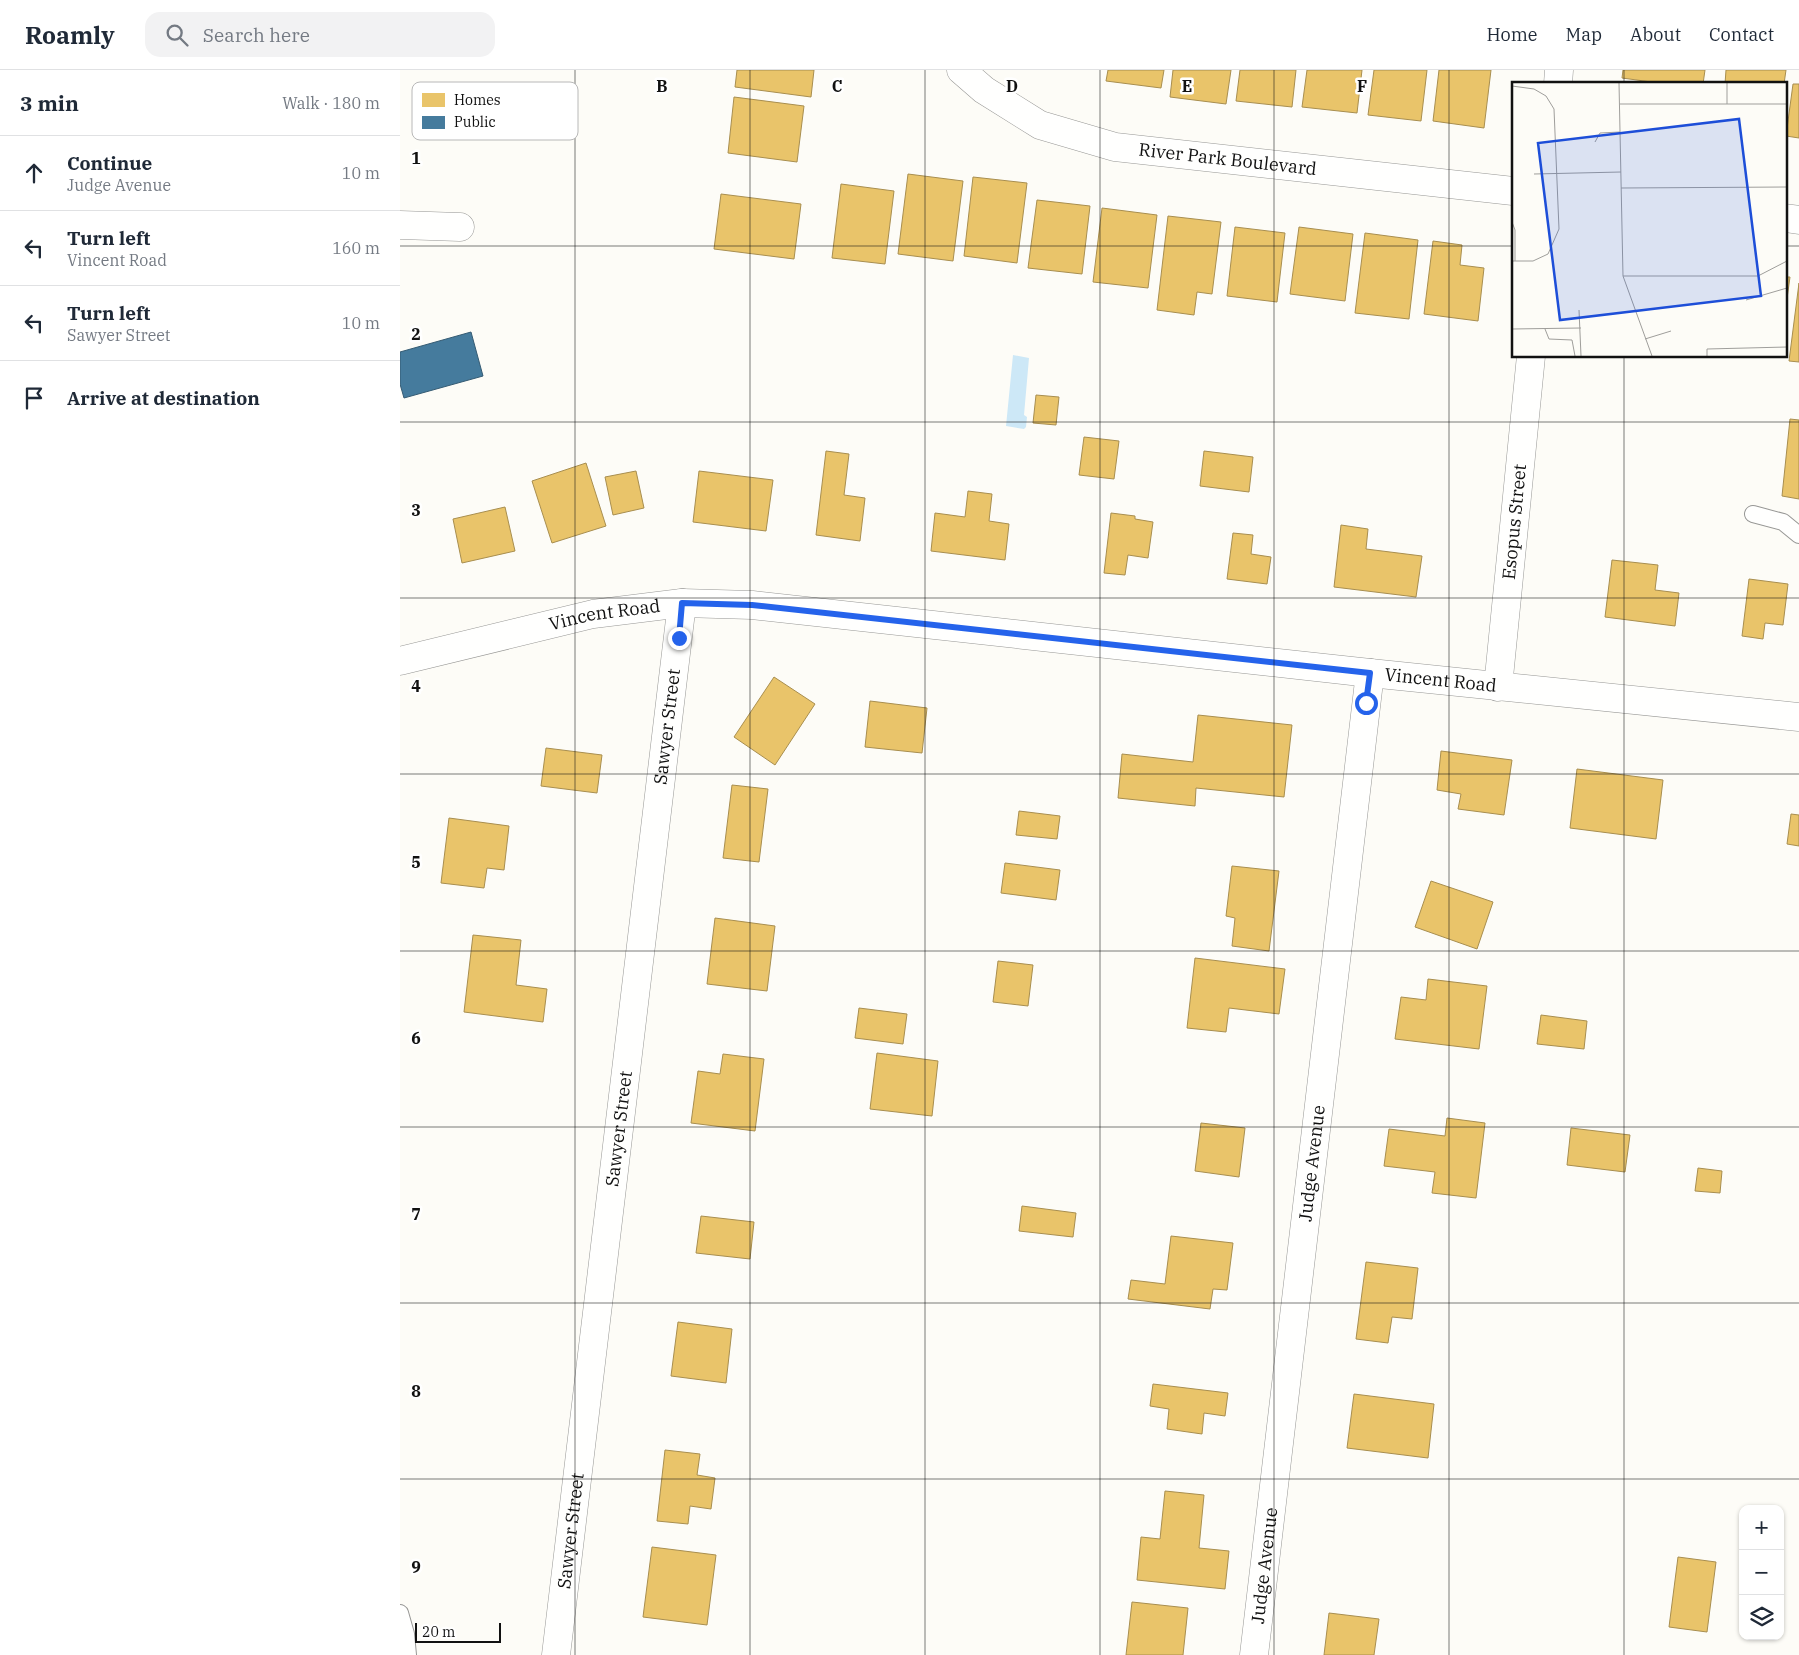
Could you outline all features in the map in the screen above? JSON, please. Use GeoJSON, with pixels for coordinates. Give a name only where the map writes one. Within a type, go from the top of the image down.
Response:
{"type":"FeatureCollection","features":[{"type":"Feature","properties":{"kind":"street","name":"River Park Boulevard"},"geometry":{"type":"LineString","coordinates":[[961,70],[984,90],[1040,125],[1115,148],[1512,191]]}},
{"type":"Feature","properties":{"kind":"street"},"geometry":{"type":"LineString","coordinates":[[1786,218],[1799,220]]}},
{"type":"Feature","properties":{"kind":"street"},"geometry":{"type":"LineString","coordinates":[[400,225],[460,227]]}},
{"type":"Feature","properties":{"kind":"street","name":"Esopus Street"},"geometry":{"type":"LineString","coordinates":[[1498,687],[1531,358]]}},
{"type":"Feature","properties":{"kind":"street","name":"Vincent Road"},"geometry":{"type":"LineString","coordinates":[[400,661],[593,614],[682,603],[752,605],[1498,687],[1799,716]]}},
{"type":"Feature","properties":{"kind":"street","name":"Sawyer Street"},"geometry":{"type":"LineString","coordinates":[[556,1655],[682,603]]}},
{"type":"Feature","properties":{"kind":"street","name":"Judge Avenue"},"geometry":{"type":"LineString","coordinates":[[1254,1655],[1370,673]]}},
{"type":"Feature","properties":{"kind":"lane"},"geometry":{"type":"LineString","coordinates":[[1753,514],[1783,522],[1799,535]]}},
{"type":"Feature","properties":{"kind":"lane"},"geometry":{"type":"LineString","coordinates":[[400,1612],[406,1634],[408,1655]]}},
{"type":"Feature","properties":{"kind":"water"},"geometry":{"type":"Polygon","coordinates":[[[1013,355],[1029,358],[1024,415],[1027,417],[1024,429],[1006,426],[1013,355]]]}},
{"type":"Feature","properties":{"kind":"building: Homes"},"geometry":{"type":"Polygon","coordinates":[[[737,70],[814,70],[811,97],[735,87],[737,70]]]}},
{"type":"Feature","properties":{"kind":"building: Homes"},"geometry":{"type":"Polygon","coordinates":[[[1108,70],[1164,70],[1161,88],[1106,81],[1108,70]]]}},
{"type":"Feature","properties":{"kind":"building: Homes"},"geometry":{"type":"Polygon","coordinates":[[[1173,70],[1231,70],[1226,104],[1170,97],[1173,70]]]}},
{"type":"Feature","properties":{"kind":"building: Homes"},"geometry":{"type":"Polygon","coordinates":[[[1240,70],[1296,70],[1292,107],[1236,101],[1240,70]]]}},
{"type":"Feature","properties":{"kind":"building: Homes"},"geometry":{"type":"Polygon","coordinates":[[[1307,70],[1362,70],[1357,113],[1302,107],[1307,70]]]}},
{"type":"Feature","properties":{"kind":"building: Homes"},"geometry":{"type":"Polygon","coordinates":[[[1374,70],[1427,70],[1421,121],[1368,115],[1374,70]]]}},
{"type":"Feature","properties":{"kind":"building: Homes"},"geometry":{"type":"Polygon","coordinates":[[[1439,70],[1491,70],[1484,128],[1433,121],[1439,70]]]}},
{"type":"Feature","properties":{"kind":"building: Homes"},"geometry":{"type":"Polygon","coordinates":[[[1623,70],[1705,70],[1703,82],[1651,82],[1622,78],[1623,70]]]}},
{"type":"Feature","properties":{"kind":"building: Homes"},"geometry":{"type":"Polygon","coordinates":[[[1726,70],[1786,70],[1784,82],[1725,82],[1726,70]]]}},
{"type":"Feature","properties":{"kind":"building: Homes"},"geometry":{"type":"Polygon","coordinates":[[[1793,84],[1799,84],[1799,138],[1786,136],[1793,84]]]}},
{"type":"Feature","properties":{"kind":"building: Homes"},"geometry":{"type":"Polygon","coordinates":[[[734,97],[804,106],[797,162],[728,153],[734,97]]]}},
{"type":"Feature","properties":{"kind":"building: Homes"},"geometry":{"type":"Polygon","coordinates":[[[908,174],[963,181],[953,261],[898,254],[908,174]]]}},
{"type":"Feature","properties":{"kind":"building: Homes"},"geometry":{"type":"Polygon","coordinates":[[[973,177],[1027,183],[1017,263],[964,256],[973,177]]]}},
{"type":"Feature","properties":{"kind":"building: Homes"},"geometry":{"type":"Polygon","coordinates":[[[841,184],[894,191],[885,264],[832,258],[841,184]]]}},
{"type":"Feature","properties":{"kind":"building: Homes"},"geometry":{"type":"Polygon","coordinates":[[[721,194],[801,204],[794,259],[714,249],[721,194]]]}},
{"type":"Feature","properties":{"kind":"building: Homes"},"geometry":{"type":"Polygon","coordinates":[[[1037,200],[1090,206],[1082,274],[1028,268],[1037,200]]]}},
{"type":"Feature","properties":{"kind":"building: Homes"},"geometry":{"type":"Polygon","coordinates":[[[1102,208],[1157,215],[1148,288],[1093,282],[1102,208]]]}},
{"type":"Feature","properties":{"kind":"building: Homes"},"geometry":{"type":"Polygon","coordinates":[[[1168,216],[1221,222],[1212,294],[1197,292],[1194,315],[1157,310],[1168,216]]]}},
{"type":"Feature","properties":{"kind":"building: Homes"},"geometry":{"type":"Polygon","coordinates":[[[1235,227],[1285,233],[1277,302],[1227,296],[1235,227]]]}},
{"type":"Feature","properties":{"kind":"building: Homes"},"geometry":{"type":"Polygon","coordinates":[[[1299,227],[1353,234],[1345,301],[1290,294],[1299,227]]]}},
{"type":"Feature","properties":{"kind":"building: Homes"},"geometry":{"type":"Polygon","coordinates":[[[1365,233],[1418,240],[1409,319],[1355,313],[1365,233]]]}},
{"type":"Feature","properties":{"kind":"building: Homes"},"geometry":{"type":"Polygon","coordinates":[[[1433,241],[1462,245],[1460,265],[1484,268],[1478,321],[1424,314],[1433,241]]]}},
{"type":"Feature","properties":{"kind":"building: Homes"},"geometry":{"type":"Polygon","coordinates":[[[1786,277],[1790,277],[1786,306],[1786,277]]]}},
{"type":"Feature","properties":{"kind":"building: Homes"},"geometry":{"type":"Polygon","coordinates":[[[1799,283],[1799,362],[1789,361],[1799,283]]]}},
{"type":"Feature","properties":{"kind":"building: Homes"},"geometry":{"type":"Polygon","coordinates":[[[1036,395],[1059,397],[1056,425],[1033,423],[1036,395]]]}},
{"type":"Feature","properties":{"kind":"building: Homes"},"geometry":{"type":"Polygon","coordinates":[[[1790,419],[1799,420],[1799,499],[1782,496],[1790,419]]]}},
{"type":"Feature","properties":{"kind":"building: Homes"},"geometry":{"type":"Polygon","coordinates":[[[1084,437],[1119,441],[1114,479],[1079,475],[1084,437]]]}},
{"type":"Feature","properties":{"kind":"building: Homes"},"geometry":{"type":"Polygon","coordinates":[[[826,451],[849,454],[844,495],[865,498],[860,541],[816,535],[826,451]]]}},
{"type":"Feature","properties":{"kind":"building: Homes"},"geometry":{"type":"Polygon","coordinates":[[[1204,451],[1253,457],[1249,492],[1200,486],[1204,451]]]}},
{"type":"Feature","properties":{"kind":"building: Homes"},"geometry":{"type":"Polygon","coordinates":[[[586,463],[606,526],[552,543],[532,481],[586,463]]]}},
{"type":"Feature","properties":{"kind":"building: Homes"},"geometry":{"type":"Polygon","coordinates":[[[636,471],[644,508],[613,515],[605,477],[636,471]]]}},
{"type":"Feature","properties":{"kind":"building: Homes"},"geometry":{"type":"Polygon","coordinates":[[[699,471],[773,480],[766,531],[693,522],[699,471]]]}},
{"type":"Feature","properties":{"kind":"building: Homes"},"geometry":{"type":"Polygon","coordinates":[[[968,491],[992,494],[989,521],[1009,524],[1005,560],[931,551],[935,513],[965,517],[968,491]]]}},
{"type":"Feature","properties":{"kind":"building: Homes"},"geometry":{"type":"Polygon","coordinates":[[[505,507],[515,551],[462,563],[453,519],[505,507]]]}},
{"type":"Feature","properties":{"kind":"building: Homes"},"geometry":{"type":"Polygon","coordinates":[[[1111,513],[1135,516],[1135,519],[1153,522],[1148,558],[1128,555],[1125,575],[1104,573],[1111,513]]]}},
{"type":"Feature","properties":{"kind":"building: Homes"},"geometry":{"type":"Polygon","coordinates":[[[1341,525],[1368,529],[1366,549],[1422,556],[1416,597],[1334,587],[1341,525]]]}},
{"type":"Feature","properties":{"kind":"building: Homes"},"geometry":{"type":"Polygon","coordinates":[[[1233,533],[1253,535],[1251,554],[1271,557],[1267,584],[1227,579],[1233,533]]]}},
{"type":"Feature","properties":{"kind":"building: Homes"},"geometry":{"type":"Polygon","coordinates":[[[1612,560],[1658,565],[1655,590],[1679,593],[1675,626],[1605,617],[1612,560]]]}},
{"type":"Feature","properties":{"kind":"building: Homes"},"geometry":{"type":"Polygon","coordinates":[[[1749,579],[1788,584],[1783,625],[1765,623],[1763,639],[1742,636],[1749,579]]]}},
{"type":"Feature","properties":{"kind":"building: Homes"},"geometry":{"type":"Polygon","coordinates":[[[774,677],[815,704],[775,765],[734,737],[774,677]]]}},
{"type":"Feature","properties":{"kind":"building: Homes"},"geometry":{"type":"Polygon","coordinates":[[[870,701],[927,708],[922,753],[865,747],[870,701]]]}},
{"type":"Feature","properties":{"kind":"building: Homes"},"geometry":{"type":"Polygon","coordinates":[[[1198,715],[1292,725],[1284,797],[1196,788],[1195,806],[1118,798],[1122,754],[1193,762],[1198,715]]]}},
{"type":"Feature","properties":{"kind":"building: Homes"},"geometry":{"type":"Polygon","coordinates":[[[546,748],[602,755],[597,793],[541,786],[546,748]]]}},
{"type":"Feature","properties":{"kind":"building: Homes"},"geometry":{"type":"Polygon","coordinates":[[[1441,751],[1512,760],[1504,815],[1458,809],[1461,794],[1437,790],[1441,751]]]}},
{"type":"Feature","properties":{"kind":"building: Homes"},"geometry":{"type":"Polygon","coordinates":[[[1577,769],[1663,780],[1656,839],[1570,828],[1577,769]]]}},
{"type":"Feature","properties":{"kind":"building: Homes"},"geometry":{"type":"Polygon","coordinates":[[[732,785],[768,789],[759,862],[723,858],[732,785]]]}},
{"type":"Feature","properties":{"kind":"building: Homes"},"geometry":{"type":"Polygon","coordinates":[[[1019,811],[1060,816],[1057,839],[1016,835],[1019,811]]]}},
{"type":"Feature","properties":{"kind":"building: Homes"},"geometry":{"type":"Polygon","coordinates":[[[1791,814],[1799,815],[1799,846],[1787,844],[1791,814]]]}},
{"type":"Feature","properties":{"kind":"building: Homes"},"geometry":{"type":"Polygon","coordinates":[[[449,818],[509,826],[504,870],[487,868],[484,888],[441,883],[449,818]]]}},
{"type":"Feature","properties":{"kind":"building: Homes"},"geometry":{"type":"Polygon","coordinates":[[[1005,863],[1060,870],[1056,900],[1001,893],[1005,863]]]}},
{"type":"Feature","properties":{"kind":"building: Homes"},"geometry":{"type":"Polygon","coordinates":[[[1232,866],[1279,871],[1269,951],[1232,946],[1235,918],[1226,916],[1232,866]]]}},
{"type":"Feature","properties":{"kind":"building: Homes"},"geometry":{"type":"Polygon","coordinates":[[[1431,881],[1493,902],[1477,949],[1415,927],[1431,881]]]}},
{"type":"Feature","properties":{"kind":"building: Homes"},"geometry":{"type":"Polygon","coordinates":[[[715,918],[775,926],[767,991],[707,984],[715,918]]]}},
{"type":"Feature","properties":{"kind":"building: Homes"},"geometry":{"type":"Polygon","coordinates":[[[473,935],[521,940],[516,985],[547,989],[543,1022],[464,1012],[473,935]]]}},
{"type":"Feature","properties":{"kind":"building: Homes"},"geometry":{"type":"Polygon","coordinates":[[[1195,958],[1285,969],[1279,1014],[1229,1008],[1226,1032],[1187,1028],[1195,958]]]}},
{"type":"Feature","properties":{"kind":"building: Homes"},"geometry":{"type":"Polygon","coordinates":[[[998,961],[1033,965],[1028,1006],[993,1002],[998,961]]]}},
{"type":"Feature","properties":{"kind":"building: Homes"},"geometry":{"type":"Polygon","coordinates":[[[1428,979],[1487,986],[1479,1049],[1395,1039],[1401,997],[1426,1000],[1428,979]]]}},
{"type":"Feature","properties":{"kind":"building: Homes"},"geometry":{"type":"Polygon","coordinates":[[[859,1008],[907,1014],[903,1044],[855,1038],[859,1008]]]}},
{"type":"Feature","properties":{"kind":"building: Homes"},"geometry":{"type":"Polygon","coordinates":[[[1541,1015],[1587,1021],[1584,1049],[1537,1044],[1541,1015]]]}},
{"type":"Feature","properties":{"kind":"building: Homes"},"geometry":{"type":"Polygon","coordinates":[[[877,1053],[938,1061],[932,1116],[870,1109],[877,1053]]]}},
{"type":"Feature","properties":{"kind":"building: Homes"},"geometry":{"type":"Polygon","coordinates":[[[723,1054],[764,1059],[755,1131],[691,1123],[698,1071],[720,1074],[723,1054]]]}},
{"type":"Feature","properties":{"kind":"building: Homes"},"geometry":{"type":"Polygon","coordinates":[[[1447,1118],[1485,1123],[1476,1198],[1432,1193],[1435,1172],[1384,1166],[1389,1129],[1445,1136],[1447,1118]]]}},
{"type":"Feature","properties":{"kind":"building: Homes"},"geometry":{"type":"Polygon","coordinates":[[[1201,1123],[1245,1128],[1239,1177],[1195,1171],[1201,1123]]]}},
{"type":"Feature","properties":{"kind":"building: Homes"},"geometry":{"type":"Polygon","coordinates":[[[1571,1128],[1630,1135],[1625,1172],[1567,1165],[1571,1128]]]}},
{"type":"Feature","properties":{"kind":"building: Homes"},"geometry":{"type":"Polygon","coordinates":[[[1698,1168],[1722,1171],[1720,1193],[1695,1191],[1698,1168]]]}},
{"type":"Feature","properties":{"kind":"building: Homes"},"geometry":{"type":"Polygon","coordinates":[[[1022,1206],[1076,1213],[1073,1237],[1019,1231],[1022,1206]]]}},
{"type":"Feature","properties":{"kind":"building: Homes"},"geometry":{"type":"Polygon","coordinates":[[[701,1216],[754,1222],[750,1259],[696,1253],[701,1216]]]}},
{"type":"Feature","properties":{"kind":"building: Homes"},"geometry":{"type":"Polygon","coordinates":[[[1171,1236],[1233,1243],[1227,1290],[1213,1289],[1210,1309],[1128,1299],[1131,1280],[1165,1284],[1171,1236]]]}},
{"type":"Feature","properties":{"kind":"building: Homes"},"geometry":{"type":"Polygon","coordinates":[[[1366,1262],[1418,1268],[1412,1319],[1392,1317],[1388,1343],[1356,1339],[1366,1262]]]}},
{"type":"Feature","properties":{"kind":"building: Homes"},"geometry":{"type":"Polygon","coordinates":[[[678,1322],[732,1329],[726,1383],[671,1376],[678,1322]]]}},
{"type":"Feature","properties":{"kind":"building: Homes"},"geometry":{"type":"Polygon","coordinates":[[[1153,1384],[1228,1393],[1225,1416],[1204,1413],[1202,1434],[1167,1429],[1169,1409],[1150,1406],[1153,1384]]]}},
{"type":"Feature","properties":{"kind":"building: Homes"},"geometry":{"type":"Polygon","coordinates":[[[1354,1394],[1434,1404],[1428,1458],[1347,1448],[1354,1394]]]}},
{"type":"Feature","properties":{"kind":"building: Homes"},"geometry":{"type":"Polygon","coordinates":[[[665,1450],[700,1454],[697,1475],[715,1478],[711,1509],[690,1506],[688,1524],[657,1521],[665,1450]]]}},
{"type":"Feature","properties":{"kind":"building: Homes"},"geometry":{"type":"Polygon","coordinates":[[[1165,1491],[1204,1495],[1199,1548],[1229,1551],[1225,1589],[1137,1580],[1141,1537],[1160,1539],[1165,1491]]]}},
{"type":"Feature","properties":{"kind":"building: Homes"},"geometry":{"type":"Polygon","coordinates":[[[652,1547],[716,1555],[707,1625],[643,1617],[652,1547]]]}},
{"type":"Feature","properties":{"kind":"building: Homes"},"geometry":{"type":"Polygon","coordinates":[[[1678,1557],[1716,1562],[1707,1632],[1669,1627],[1678,1557]]]}},
{"type":"Feature","properties":{"kind":"building: Homes"},"geometry":{"type":"Polygon","coordinates":[[[1132,1602],[1188,1608],[1183,1655],[1126,1655],[1132,1602]]]}},
{"type":"Feature","properties":{"kind":"building: Homes"},"geometry":{"type":"Polygon","coordinates":[[[1329,1613],[1379,1619],[1374,1655],[1324,1655],[1329,1613]]]}},
{"type":"Feature","properties":{"kind":"building: Public"},"geometry":{"type":"Polygon","coordinates":[[[471,332],[483,376],[404,398],[400,384],[400,352],[471,332]]]}},
{"type":"Feature","properties":{"kind":"route"},"geometry":{"type":"LineString","coordinates":[[679,638],[682,603],[752,605],[1370,673],[1366,703]]}}]}
